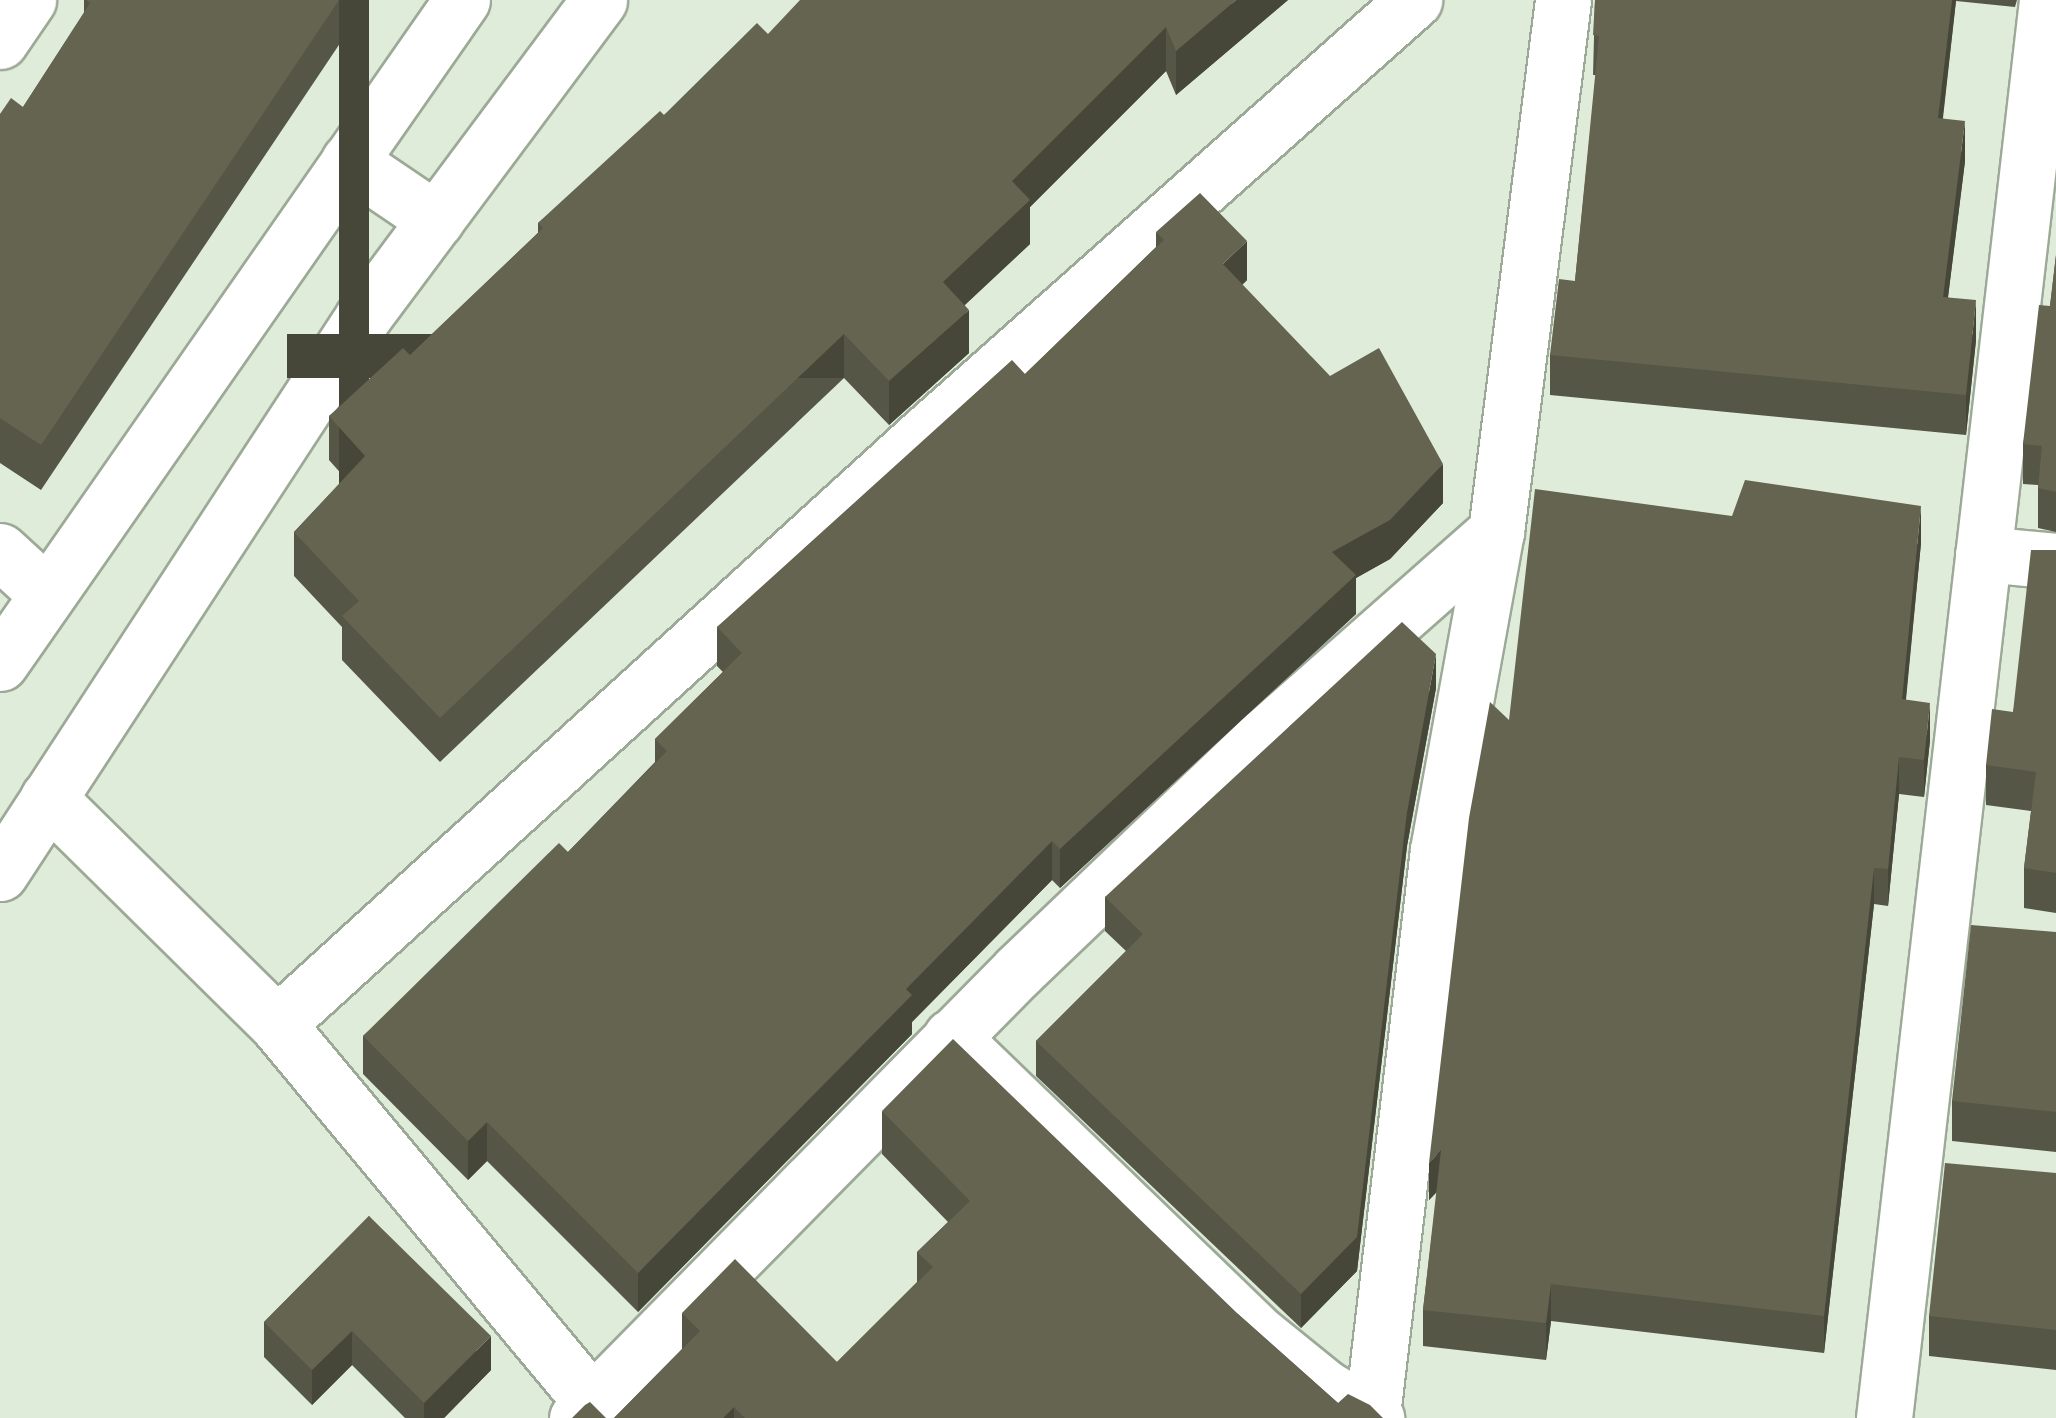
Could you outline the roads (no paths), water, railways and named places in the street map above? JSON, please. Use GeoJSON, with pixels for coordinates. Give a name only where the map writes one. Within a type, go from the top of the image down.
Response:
{"type":"FeatureCollection","features":[{"type":"Feature","properties":{"kind":"street"},"geometry":{"type":"LineString","coordinates":[[0,41],[28,0]]}},
{"type":"Feature","properties":{"kind":"street"},"geometry":{"type":"LineString","coordinates":[[0,663],[462,0]]}},
{"type":"Feature","properties":{"kind":"street"},"geometry":{"type":"LineString","coordinates":[[0,873],[363,317],[599,0]]}},
{"type":"Feature","properties":{"kind":"street"},"geometry":{"type":"LineString","coordinates":[[277,1024],[1170,213],[1414,0]]}},
{"type":"Feature","properties":{"kind":"street"},"geometry":{"type":"LineString","coordinates":[[952,1037],[1260,1335],[1324,1387],[1374,1416],[1438,850],[1496,532],[1563,0]]}},
{"type":"Feature","properties":{"kind":"street"},"geometry":{"type":"LineString","coordinates":[[1884,1418],[1937,1171],[1939,931],[1982,554],[2041,187],[2047,0]]}},
{"type":"Feature","properties":{"kind":"street"},"geometry":{"type":"LineString","coordinates":[[348,161],[436,220]]}},
{"type":"Feature","properties":{"kind":"street"},"geometry":{"type":"LineString","coordinates":[[48,798],[277,1024],[592,1414],[952,1037],[1262,738],[1496,532]]}},
{"type":"Feature","properties":{"kind":"street"},"geometry":{"type":"LineString","coordinates":[[0,551],[46,594]]}},
{"type":"Feature","properties":{"kind":"street"},"geometry":{"type":"LineString","coordinates":[[1982,554],[2056,561]]}},
{"type":"Feature","properties":{"kind":"street"},"geometry":{"type":"LineString","coordinates":[[1939,931],[1998,936]]}}]}
